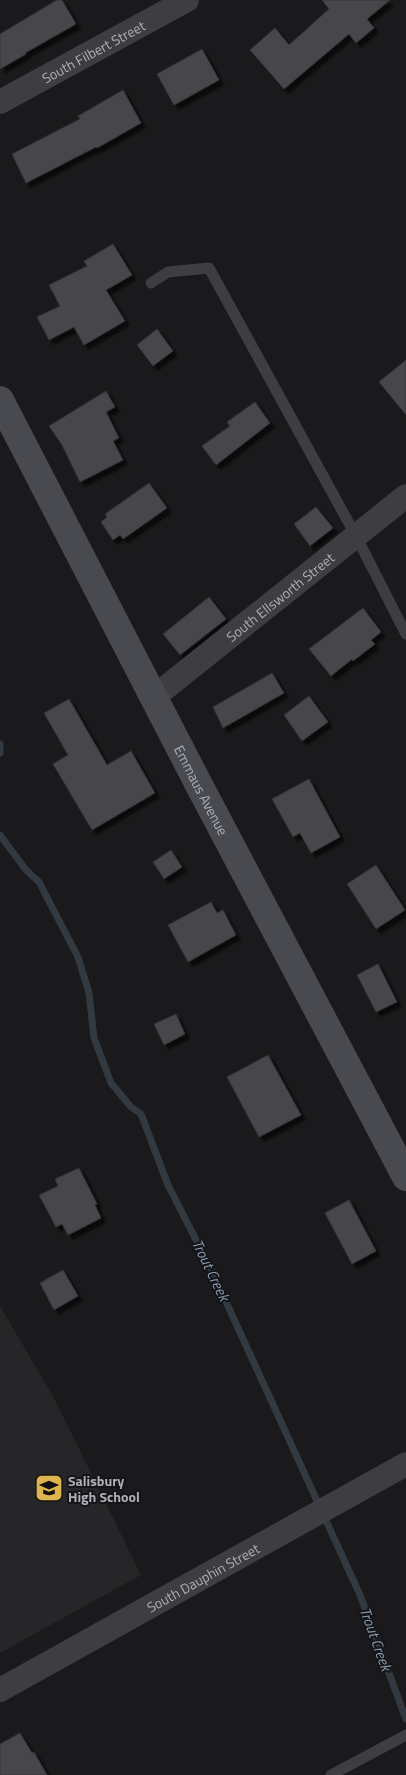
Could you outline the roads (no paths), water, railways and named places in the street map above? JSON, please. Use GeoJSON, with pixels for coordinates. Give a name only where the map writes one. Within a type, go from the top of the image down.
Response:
{"type":"FeatureCollection","features":[{"type":"Feature","properties":{"kind":"main road","name":"Emmaus Avenue"},"geometry":{"type":"LineString","coordinates":[[0,400],[406,1177]]}},
{"type":"Feature","properties":{"kind":"street","name":"South Filbert Street"},"geometry":{"type":"LineString","coordinates":[[0,102],[187,0]]}},
{"type":"Feature","properties":{"kind":"street","name":"South Ellsworth Street"},"geometry":{"type":"LineString","coordinates":[[154,697],[406,496]]}},
{"type":"Feature","properties":{"kind":"street","name":"South Dauphin Street"},"geometry":{"type":"LineString","coordinates":[[0,1690],[406,1464]]}},
{"type":"Feature","properties":{"kind":"lane"},"geometry":{"type":"LineString","coordinates":[[151,282],[168,272],[209,268],[356,536],[406,634]]}},
{"type":"Feature","properties":{"kind":"lane"},"geometry":{"type":"LineString","coordinates":[[331,1775],[402,1737]]}},
{"type":"Feature","properties":{"kind":"waterway","name":"Trout Creek"},"geometry":{"type":"LineString","coordinates":[[0,744],[0,753]]}},
{"type":"Feature","properties":{"kind":"waterway","name":"Trout Creek"},"geometry":{"type":"LineString","coordinates":[[0,835],[26,870],[39,882],[78,957],[89,993],[94,1038],[111,1083],[131,1107],[141,1114],[168,1185],[212,1271],[360,1595],[406,1719]]}},
{"type":"Feature","properties":{"kind":"place","name":"Salisbury High School"},"geometry":{"type":"Point","coordinates":[49,1488]}}]}
